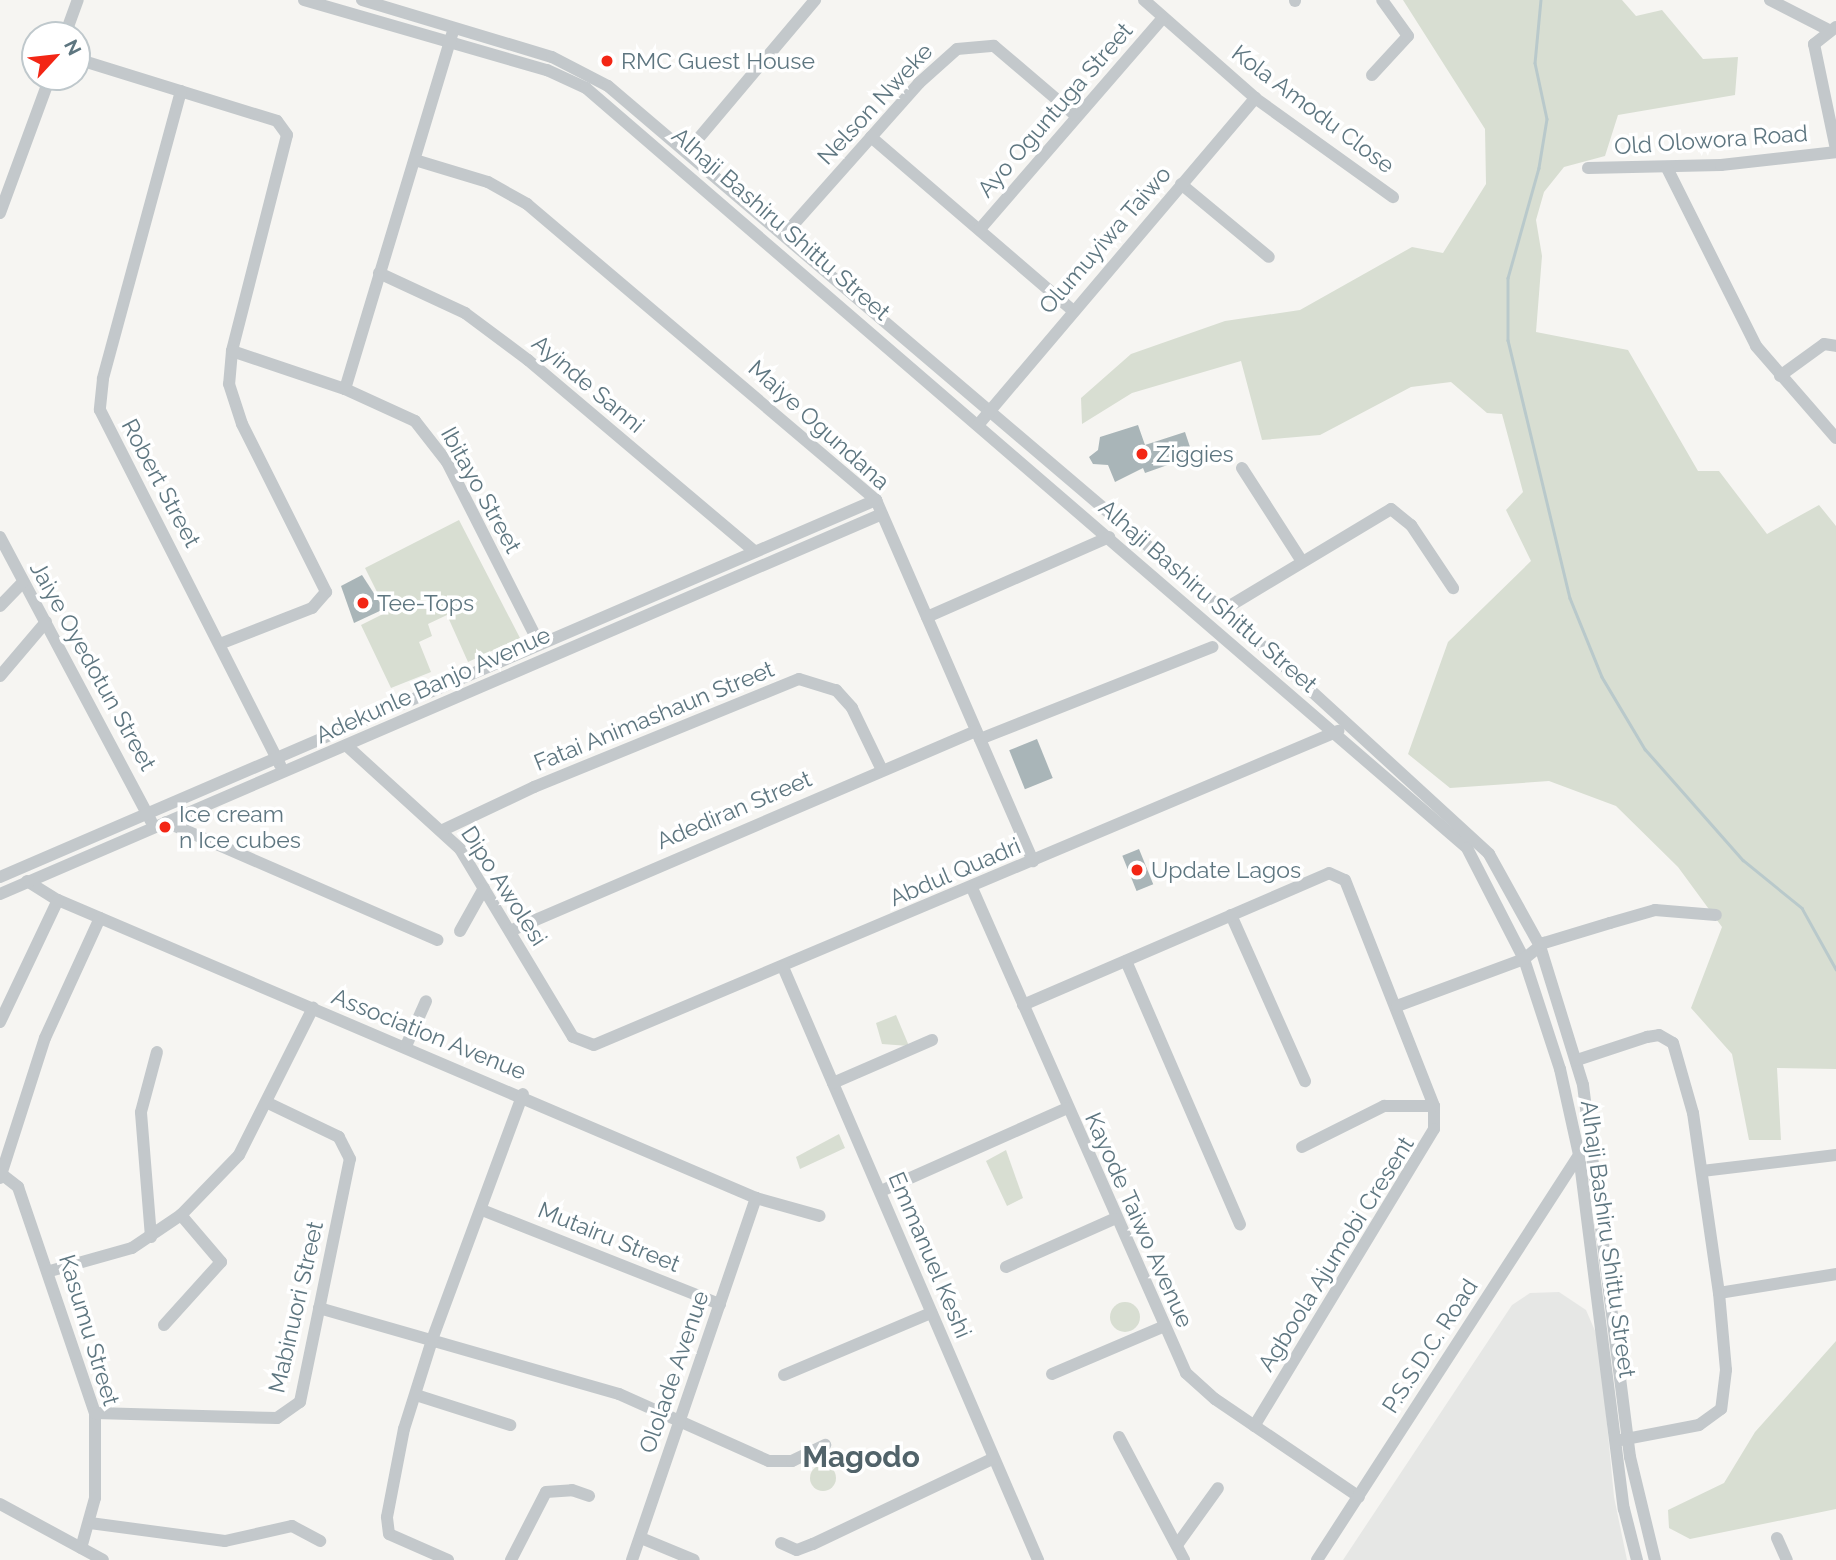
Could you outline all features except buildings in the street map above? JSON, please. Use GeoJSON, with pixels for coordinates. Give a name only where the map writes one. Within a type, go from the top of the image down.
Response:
{"type":"FeatureCollection","features":[{"type":"Feature","properties":{"kind":"street"},"geometry":{"type":"LineString","coordinates":[[70,21],[78,0]]}},
{"type":"Feature","properties":{"kind":"street","name":"Alhaji Bashiru Shittu Street"},"geometry":{"type":"LineString","coordinates":[[304,0],[449,42],[586,88],[1467,848],[1524,959],[1560,1069],[1578,1155],[1615,1441],[1637,1560]]}},
{"type":"Feature","properties":{"kind":"street","name":"Alhaji Bashiru Shittu Street"},"geometry":{"type":"LineString","coordinates":[[362,0],[454,27],[588,73],[785,234],[1223,610],[1351,724],[1489,854],[1540,946],[1577,1060],[1594,1149],[1629,1438],[1655,1560]]}},
{"type":"Feature","properties":{"kind":"street"},"geometry":{"type":"LineString","coordinates":[[687,152],[815,0]]}},
{"type":"Feature","properties":{"kind":"street"},"geometry":{"type":"LineString","coordinates":[[1371,75],[1408,36],[1382,0]]}},
{"type":"Feature","properties":{"kind":"street"},"geometry":{"type":"LineString","coordinates":[[1770,0],[1832,28],[1814,44],[1836,150]]}},
{"type":"Feature","properties":{"kind":"street","name":"Kola Amodu Close"},"geometry":{"type":"LineString","coordinates":[[1152,3],[1162,19],[1255,98],[1393,197]]}},
{"type":"Feature","properties":{"kind":"street","name":"Ayo Oguntuga Street"},"geometry":{"type":"LineString","coordinates":[[980,229],[1075,115],[1162,19]]}},
{"type":"Feature","properties":{"kind":"street"},"geometry":{"type":"LineString","coordinates":[[345,389],[454,27]]}},
{"type":"Feature","properties":{"kind":"street","name":"Nelson Nweke"},"geometry":{"type":"LineString","coordinates":[[785,234],[944,58],[980,43],[1006,54],[1075,115]]}},
{"type":"Feature","properties":{"kind":"street"},"geometry":{"type":"LineString","coordinates":[[91,64],[276,121],[287,135],[232,351],[229,384],[242,424],[326,586],[312,608],[222,643]]}},
{"type":"Feature","properties":{"kind":"street"},"geometry":{"type":"LineString","coordinates":[[0,213],[45,91]]}},
{"type":"Feature","properties":{"kind":"street","name":"Robert Street"},"geometry":{"type":"LineString","coordinates":[[181,91],[103,379],[100,410],[222,643],[285,774]]}},
{"type":"Feature","properties":{"kind":"street","name":"Olumuyiwa Taiwo"},"geometry":{"type":"LineString","coordinates":[[978,425],[1072,310],[1255,98]]}},
{"type":"Feature","properties":{"kind":"street"},"geometry":{"type":"LineString","coordinates":[[872,137],[1072,310]]}},
{"type":"Feature","properties":{"kind":"street","name":"Old Olowora Road"},"geometry":{"type":"LineString","coordinates":[[1588,168],[1667,168],[1836,150]]}},
{"type":"Feature","properties":{"kind":"street","name":"Maiye Ogundana"},"geometry":{"type":"LineString","coordinates":[[415,160],[488,182],[527,204],[876,500],[1033,861]]}},
{"type":"Feature","properties":{"kind":"street"},"geometry":{"type":"LineString","coordinates":[[1667,168],[1730,299],[1780,376],[1836,438]]}},
{"type":"Feature","properties":{"kind":"street"},"geometry":{"type":"LineString","coordinates":[[1181,184],[1269,257]]}},
{"type":"Feature","properties":{"kind":"street","name":"Ayinde Sanni"},"geometry":{"type":"LineString","coordinates":[[379,273],[465,313],[496,336],[755,552]]}},
{"type":"Feature","properties":{"kind":"street"},"geometry":{"type":"LineString","coordinates":[[1780,376],[1824,344],[1836,346]]}},
{"type":"Feature","properties":{"kind":"street","name":"Ibitayo Street"},"geometry":{"type":"LineString","coordinates":[[232,351],[345,389],[415,421],[433,438],[540,643]]}},
{"type":"Feature","properties":{"kind":"street"},"geometry":{"type":"LineString","coordinates":[[1242,468],[1301,560]]}},
{"type":"Feature","properties":{"kind":"street","name":"Adekunle Banjo Avenue"},"geometry":{"type":"LineString","coordinates":[[0,877],[876,500]]}},
{"type":"Feature","properties":{"kind":"street"},"geometry":{"type":"LineString","coordinates":[[1223,610],[1301,560],[1391,509],[1411,525],[1453,588]]}},
{"type":"Feature","properties":{"kind":"street","name":"Adekunle Banjo Avenue"},"geometry":{"type":"LineString","coordinates":[[0,894],[285,774],[882,514]]}},
{"type":"Feature","properties":{"kind":"street","name":"Jaiye Oyedotun Street"},"geometry":{"type":"LineString","coordinates":[[0,537],[149,814],[153,828]]}},
{"type":"Feature","properties":{"kind":"street"},"geometry":{"type":"LineString","coordinates":[[927,617],[1109,537]]}},
{"type":"Feature","properties":{"kind":"street"},"geometry":{"type":"LineString","coordinates":[[0,606],[23,582]]}},
{"type":"Feature","properties":{"kind":"street"},"geometry":{"type":"LineString","coordinates":[[0,677],[46,622]]}},
{"type":"Feature","properties":{"kind":"street","name":"Adediran Street"},"geometry":{"type":"LineString","coordinates":[[510,931],[882,770],[1212,647]]}},
{"type":"Feature","properties":{"kind":"street","name":"Fatai Animashaun Street"},"geometry":{"type":"LineString","coordinates":[[443,830],[534,787],[799,680],[836,690],[852,708],[882,770]]}},
{"type":"Feature","properties":{"kind":"street","name":"Abdul Quadri"},"geometry":{"type":"LineString","coordinates":[[573,1037],[594,1045],[972,888],[1351,724]]}},
{"type":"Feature","properties":{"kind":"street","name":"Dipo Awolesi"},"geometry":{"type":"LineString","coordinates":[[347,746],[443,830],[484,888],[573,1037]]}},
{"type":"Feature","properties":{"kind":"street"},"geometry":{"type":"LineString","coordinates":[[166,822],[437,940]]}},
{"type":"Feature","properties":{"kind":"street","name":"Agboola Ajumobi Cresent"},"geometry":{"type":"LineString","coordinates":[[1023,1005],[1329,873],[1341,874],[1397,1006],[1434,1106],[1432,1141],[1254,1426]]}},
{"type":"Feature","properties":{"kind":"street","name":"Association Avenue"},"geometry":{"type":"LineString","coordinates":[[27,881],[58,900],[313,1009],[523,1094],[755,1198],[820,1216]]}},
{"type":"Feature","properties":{"kind":"street"},"geometry":{"type":"LineString","coordinates":[[460,931],[484,888]]}},
{"type":"Feature","properties":{"kind":"street","name":"Kayode Taiwo Avenue"},"geometry":{"type":"LineString","coordinates":[[972,888],[1162,1326],[1199,1387],[1359,1497]]}},
{"type":"Feature","properties":{"kind":"street"},"geometry":{"type":"LineString","coordinates":[[0,1022],[58,900]]}},
{"type":"Feature","properties":{"kind":"street"},"geometry":{"type":"LineString","coordinates":[[1397,1006],[1524,959],[1540,946],[1655,910],[1716,915]]}},
{"type":"Feature","properties":{"kind":"street"},"geometry":{"type":"LineString","coordinates":[[1231,915],[1305,1082]]}},
{"type":"Feature","properties":{"kind":"street"},"geometry":{"type":"LineString","coordinates":[[2,1177],[45,1038],[100,918]]}},
{"type":"Feature","properties":{"kind":"street"},"geometry":{"type":"LineString","coordinates":[[1126,961],[1240,1224]]}},
{"type":"Feature","properties":{"kind":"street","name":"Emmanuel Keshi"},"geometry":{"type":"LineString","coordinates":[[783,967],[1038,1560]]}},
{"type":"Feature","properties":{"kind":"street"},"geometry":{"type":"LineString","coordinates":[[406,1046],[426,1001]]}},
{"type":"Feature","properties":{"kind":"street"},"geometry":{"type":"LineString","coordinates":[[50,1271],[132,1248],[181,1215],[239,1154],[268,1103],[313,1009]]}},
{"type":"Feature","properties":{"kind":"street"},"geometry":{"type":"LineString","coordinates":[[1577,1060],[1647,1037],[1667,1038],[1678,1054],[1702,1171],[1719,1293],[1726,1370],[1721,1409],[1699,1425],[1615,1441]]}},
{"type":"Feature","properties":{"kind":"street"},"geometry":{"type":"LineString","coordinates":[[833,1083],[932,1040]]}},
{"type":"Feature","properties":{"kind":"street"},"geometry":{"type":"LineString","coordinates":[[151,1237],[141,1112],[157,1052]]}},
{"type":"Feature","properties":{"kind":"street"},"geometry":{"type":"LineString","coordinates":[[448,1560],[389,1534],[391,1497],[433,1337],[523,1094]]}},
{"type":"Feature","properties":{"kind":"street","name":"Mabinuori Street"},"geometry":{"type":"LineString","coordinates":[[95,1413],[263,1418],[292,1412],[303,1390],[349,1149],[339,1137],[268,1103]]}},
{"type":"Feature","properties":{"kind":"street"},"geometry":{"type":"LineString","coordinates":[[1302,1147],[1384,1106],[1434,1106]]}},
{"type":"Feature","properties":{"kind":"street"},"geometry":{"type":"LineString","coordinates":[[881,1191],[1067,1108]]}},
{"type":"Feature","properties":{"kind":"street"},"geometry":{"type":"LineString","coordinates":[[1578,1155],[1594,1149]]}},
{"type":"Feature","properties":{"kind":"street","name":"P.S.S.D.C. Road"},"geometry":{"type":"LineString","coordinates":[[1317,1560],[1578,1155]]}},
{"type":"Feature","properties":{"kind":"street"},"geometry":{"type":"LineString","coordinates":[[1702,1171],[1836,1155]]}},
{"type":"Feature","properties":{"kind":"street","name":"Kasumu Street"},"geometry":{"type":"LineString","coordinates":[[2,1177],[18,1187],[50,1271],[95,1413],[97,1469],[90,1524],[81,1548]]}},
{"type":"Feature","properties":{"kind":"street","name":"Ololade Avenue"},"geometry":{"type":"LineString","coordinates":[[632,1560],[755,1198]]}},
{"type":"Feature","properties":{"kind":"street","name":"Mutairu Street"},"geometry":{"type":"LineString","coordinates":[[482,1210],[720,1304]]}},
{"type":"Feature","properties":{"kind":"street"},"geometry":{"type":"LineString","coordinates":[[164,1325],[221,1262],[181,1215]]}},
{"type":"Feature","properties":{"kind":"street"},"geometry":{"type":"LineString","coordinates":[[1006,1267],[1114,1219]]}},
{"type":"Feature","properties":{"kind":"street"},"geometry":{"type":"LineString","coordinates":[[1719,1293],[1836,1274]]}},
{"type":"Feature","properties":{"kind":"street"},"geometry":{"type":"LineString","coordinates":[[319,1308],[433,1337],[619,1394],[769,1461],[792,1461],[825,1445]]}},
{"type":"Feature","properties":{"kind":"street"},"geometry":{"type":"LineString","coordinates":[[784,1376],[931,1313]]}},
{"type":"Feature","properties":{"kind":"street"},"geometry":{"type":"LineString","coordinates":[[1052,1374],[1162,1326]]}},
{"type":"Feature","properties":{"kind":"street"},"geometry":{"type":"LineString","coordinates":[[416,1395],[510,1425]]}},
{"type":"Feature","properties":{"kind":"street"},"geometry":{"type":"LineString","coordinates":[[1119,1437],[1184,1560]]}},
{"type":"Feature","properties":{"kind":"street"},"geometry":{"type":"LineString","coordinates":[[781,1543],[797,1550],[813,1544],[994,1458]]}},
{"type":"Feature","properties":{"kind":"street"},"geometry":{"type":"LineString","coordinates":[[1177,1545],[1218,1488]]}},
{"type":"Feature","properties":{"kind":"street"},"geometry":{"type":"LineString","coordinates":[[511,1560],[546,1492],[572,1490],[589,1496]]}},
{"type":"Feature","properties":{"kind":"street"},"geometry":{"type":"LineString","coordinates":[[0,1504],[103,1560]]}},
{"type":"Feature","properties":{"kind":"street"},"geometry":{"type":"LineString","coordinates":[[90,1524],[225,1541],[292,1526],[320,1541]]}},
{"type":"Feature","properties":{"kind":"street"},"geometry":{"type":"LineString","coordinates":[[641,1538],[694,1560]]}},
{"type":"Feature","properties":{"kind":"street"},"geometry":{"type":"LineString","coordinates":[[1777,1538],[1787,1560]]}},
{"type":"Feature","properties":{"kind":"shaded area"},"geometry":{"type":"Polygon","coordinates":[[[1403,0],[1622,0],[1636,16],[1662,10],[1703,59],[1738,57],[1735,95],[1618,115],[1605,156],[1564,167],[1544,192],[1536,220],[1542,256],[1536,332],[1628,350],[1698,471],[1719,471],[1767,534],[1819,505],[1836,526],[1836,1069],[1777,1068],[1781,1140],[1749,1140],[1732,1054],[1691,1008],[1722,927],[1678,867],[1616,806],[1549,781],[1450,788],[1408,754],[1448,642],[1531,561],[1506,510],[1523,492],[1502,414],[1487,413],[1451,382],[1411,387],[1320,435],[1262,440],[1241,361],[1132,393],[1082,424],[1081,398],[1131,354],[1225,321],[1300,310],[1412,247],[1443,253],[1486,184],[1485,129],[1403,0]]]}},
{"type":"Feature","properties":{"kind":"shaded area"},"geometry":{"type":"Polygon","coordinates":[[[459,520],[520,638],[468,662],[447,615],[428,624],[432,636],[419,642],[431,672],[391,688],[361,625],[387,612],[365,568],[459,520]]]}},
{"type":"Feature","properties":{"kind":"shaded area"},"geometry":{"type":"Polygon","coordinates":[[[896,1015],[909,1046],[882,1044],[876,1023],[896,1015]]]}},
{"type":"Feature","properties":{"kind":"shaded area"},"geometry":{"type":"Polygon","coordinates":[[[839,1134],[845,1148],[800,1169],[796,1157],[839,1134]]]}},
{"type":"Feature","properties":{"kind":"shaded area"},"geometry":{"type":"Polygon","coordinates":[[[1006,1150],[1023,1198],[1007,1206],[986,1161],[1006,1150]]]}},
{"type":"Feature","properties":{"kind":"shaded area"},"geometry":{"type":"Polygon","coordinates":[[[1559,1292],[1586,1310],[1599,1340],[1614,1497],[1627,1560],[1343,1560],[1512,1305],[1530,1293],[1559,1292]]]}},
{"type":"Feature","properties":{"kind":"shaded area"},"geometry":{"type":"Polygon","coordinates":[[[1125,1302],[1136,1306],[1140,1317],[1136,1328],[1125,1332],[1114,1328],[1110,1317],[1114,1306],[1125,1302]]]}},
{"type":"Feature","properties":{"kind":"shaded area"},"geometry":{"type":"Polygon","coordinates":[[[1836,1341],[1836,1509],[1690,1539],[1669,1528],[1668,1510],[1724,1483],[1755,1432],[1836,1341]]]}},
{"type":"Feature","properties":{"kind":"shaded area"},"geometry":{"type":"Polygon","coordinates":[[[823,1465],[832,1469],[836,1478],[832,1487],[823,1491],[814,1487],[810,1478],[814,1469],[823,1465]]]}},
{"type":"Feature","properties":{"kind":"waterway"},"geometry":{"type":"LineString","coordinates":[[1541,0],[1535,63],[1547,119],[1539,168],[1508,278],[1508,340],[1570,598],[1602,677],[1645,749],[1743,860],[1802,908],[1836,969]]}},
{"type":"Feature","properties":{"kind":"place","name":"RMC Guest House"},"geometry":{"type":"Point","coordinates":[607,61]}},
{"type":"Feature","properties":{"kind":"place","name":"Ziggies"},"geometry":{"type":"Point","coordinates":[1142,454]}},
{"type":"Feature","properties":{"kind":"place","name":"Tee-Tops"},"geometry":{"type":"Point","coordinates":[363,603]}},
{"type":"Feature","properties":{"kind":"place","name":"Ice cream n Ice cubes"},"geometry":{"type":"Point","coordinates":[165,827]}},
{"type":"Feature","properties":{"kind":"place","name":"Update Lagos"},"geometry":{"type":"Point","coordinates":[1137,870]}},
{"type":"Feature","properties":{"kind":"district","name":"Magodo"},"geometry":{"type":"Point","coordinates":[861,1457]}}]}
